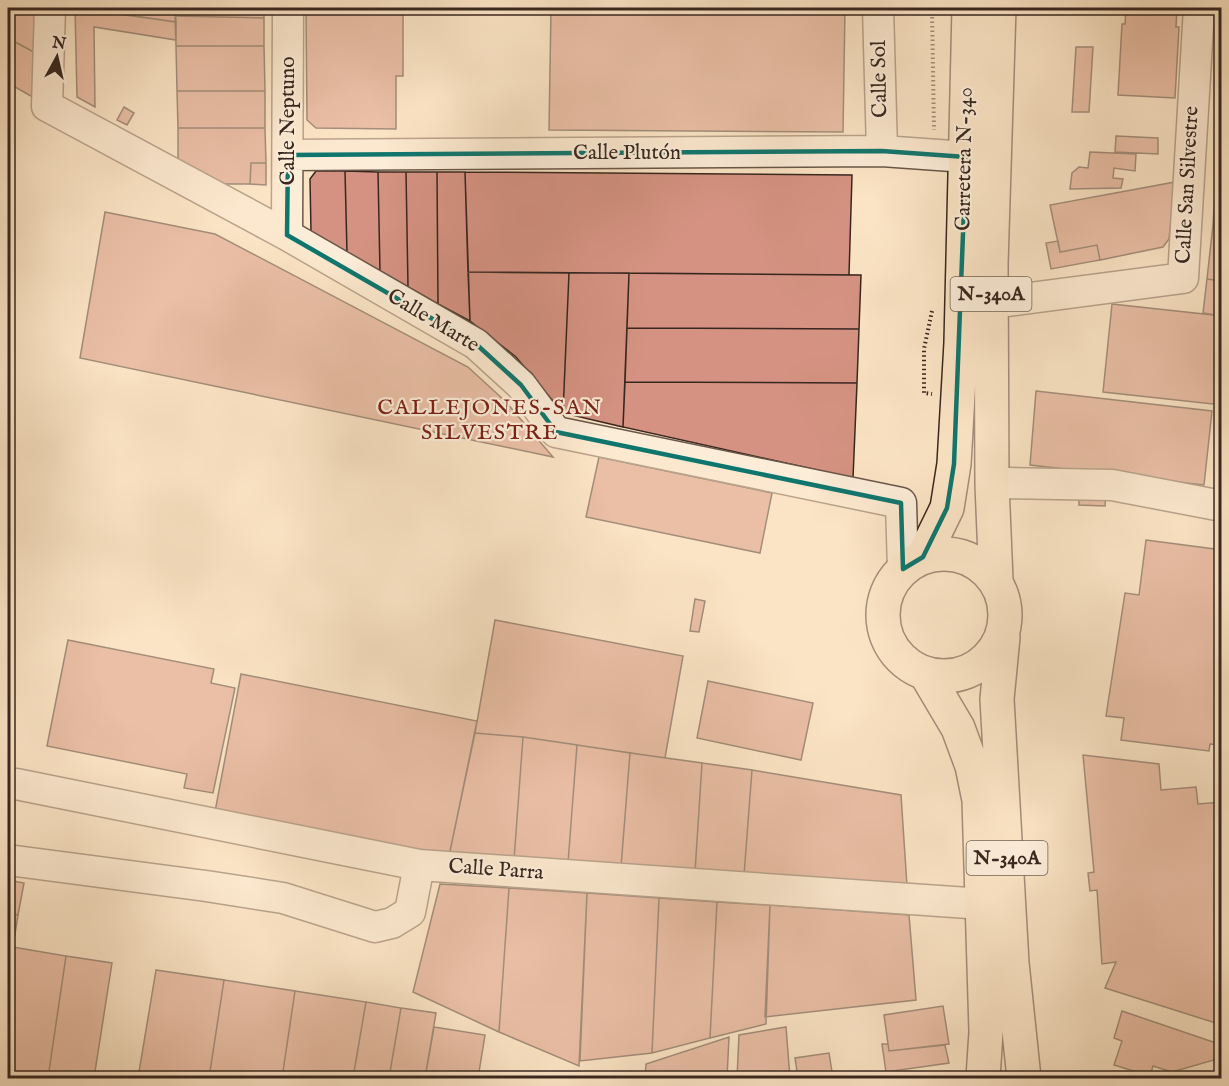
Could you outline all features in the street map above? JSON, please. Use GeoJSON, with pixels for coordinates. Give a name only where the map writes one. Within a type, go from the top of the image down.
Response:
{"type":"FeatureCollection","features":[{"type":"Feature","properties":{"kind":"highway","name":"Carretera N-340"},"geometry":{"type":"LineString","coordinates":[[962,307],[950,156],[969,8]]}},
{"type":"Feature","properties":{"kind":"highway","name":"N-340A"},"geometry":{"type":"LineString","coordinates":[[983,1078],[986,1032],[983,904],[979,800],[972,766],[958,728],[926,674],[905,663],[888,642],[882,618],[883,606],[890,585],[913,563],[947,508],[952,475],[962,307],[999,8]]}},
{"type":"Feature","properties":{"kind":"highway","name":"N-340A"},"geometry":{"type":"LineString","coordinates":[[962,307],[992,484],[996,580],[1004,596],[1006,614],[998,699],[1012,963],[1024,1078]]}},
{"type":"Feature","properties":{"kind":"highway"},"geometry":{"type":"LineString","coordinates":[[913,563],[934,554],[956,554],[977,562],[996,580]]}},
{"type":"Feature","properties":{"kind":"highway"},"geometry":{"type":"LineString","coordinates":[[926,674],[948,677],[969,672],[982,664],[997,648],[1003,637]]}},
{"type":"Feature","properties":{"kind":"street","name":"Calle Marte"},"geometry":{"type":"LineString","coordinates":[[50,8],[47,106],[287,235],[476,344],[521,385],[556,432],[902,503],[913,563]]}},
{"type":"Feature","properties":{"kind":"street","name":"Calle Neptuno"},"geometry":{"type":"LineString","coordinates":[[287,235],[288,8]]}},
{"type":"Feature","properties":{"kind":"street","name":"Calle Sol"},"geometry":{"type":"LineString","coordinates":[[878,8],[882,151]]}},
{"type":"Feature","properties":{"kind":"street","name":"Calle San Silvestre"},"geometry":{"type":"LineString","coordinates":[[962,307],[1183,278],[1198,8]]}},
{"type":"Feature","properties":{"kind":"street","name":"Calle Plutón"},"geometry":{"type":"LineString","coordinates":[[288,155],[882,151],[950,156]]}},
{"type":"Feature","properties":{"kind":"street"},"geometry":{"type":"LineString","coordinates":[[992,484],[1112,485],[1221,506]]}},
{"type":"Feature","properties":{"kind":"street","name":"Calle Parra"},"geometry":{"type":"LineString","coordinates":[[16,784],[419,865],[983,904]]}},
{"type":"Feature","properties":{"kind":"street"},"geometry":{"type":"LineString","coordinates":[[8,860],[283,898],[375,927],[392,923],[410,912],[419,865]]}},
{"type":"Feature","properties":{"kind":"path"},"geometry":{"type":"LineString","coordinates":[[932,8],[950,156]]}},
{"type":"Feature","properties":{"kind":"path"},"geometry":{"type":"LineString","coordinates":[[933,404],[933,394],[924,393],[924,349],[962,307]]}},
{"type":"Feature","properties":{"kind":"highlighted area"},"geometry":{"type":"Polygon","coordinates":[[[882,151],[966,157],[954,464],[947,508],[923,557],[903,569],[901,503],[556,432],[521,385],[476,344],[287,235],[288,155],[882,151]]]}},
{"type":"Feature","properties":{"kind":"building"},"geometry":{"type":"Polygon","coordinates":[[[8,8],[34,8],[39,55],[8,38],[8,8]]]}},
{"type":"Feature","properties":{"kind":"building"},"geometry":{"type":"Polygon","coordinates":[[[75,8],[176,22],[176,40],[94,27],[95,107],[77,97],[75,8]]]}},
{"type":"Feature","properties":{"kind":"building"},"geometry":{"type":"Polygon","coordinates":[[[79,8],[175,8],[176,22],[93,10],[79,8]]]}},
{"type":"Feature","properties":{"kind":"building"},"geometry":{"type":"Polygon","coordinates":[[[175,8],[264,8],[264,18],[175,16],[175,8]]]}},
{"type":"Feature","properties":{"kind":"building"},"geometry":{"type":"Polygon","coordinates":[[[306,8],[403,8],[403,76],[396,76],[396,129],[316,128],[307,120],[306,8]]]}},
{"type":"Feature","properties":{"kind":"building"},"geometry":{"type":"Polygon","coordinates":[[[551,8],[845,8],[843,132],[549,130],[551,8]]]}},
{"type":"Feature","properties":{"kind":"building"},"geometry":{"type":"Polygon","coordinates":[[[1126,8],[1177,8],[1176,27],[1179,27],[1175,98],[1118,95],[1122,24],[1125,24],[1126,8]]]}},
{"type":"Feature","properties":{"kind":"building"},"geometry":{"type":"Polygon","coordinates":[[[175,16],[264,18],[264,46],[176,46],[175,16]]]}},
{"type":"Feature","properties":{"kind":"building"},"geometry":{"type":"Polygon","coordinates":[[[8,38],[39,55],[43,103],[8,83],[8,38]]]}},
{"type":"Feature","properties":{"kind":"building"},"geometry":{"type":"Polygon","coordinates":[[[176,46],[264,46],[265,91],[177,91],[176,46]]]}},
{"type":"Feature","properties":{"kind":"building"},"geometry":{"type":"Polygon","coordinates":[[[1076,47],[1093,47],[1089,112],[1072,112],[1076,47]]]}},
{"type":"Feature","properties":{"kind":"building"},"geometry":{"type":"Polygon","coordinates":[[[1222,90],[1222,145],[1218,144],[1222,90]]]}},
{"type":"Feature","properties":{"kind":"building"},"geometry":{"type":"Polygon","coordinates":[[[177,91],[265,91],[265,128],[178,128],[177,91]]]}},
{"type":"Feature","properties":{"kind":"building"},"geometry":{"type":"Polygon","coordinates":[[[124,107],[134,113],[127,125],[117,120],[124,107]]]}},
{"type":"Feature","properties":{"kind":"building"},"geometry":{"type":"Polygon","coordinates":[[[178,128],[265,128],[266,163],[251,163],[250,184],[223,184],[178,160],[178,128]]]}},
{"type":"Feature","properties":{"kind":"building"},"geometry":{"type":"Polygon","coordinates":[[[1116,136],[1158,138],[1158,154],[1115,152],[1116,136]]]}},
{"type":"Feature","properties":{"kind":"building"},"geometry":{"type":"Polygon","coordinates":[[[1218,144],[1222,145],[1222,226],[1213,225],[1218,144]]]}},
{"type":"Feature","properties":{"kind":"building"},"geometry":{"type":"Polygon","coordinates":[[[1090,152],[1136,154],[1135,171],[1114,168],[1113,178],[1123,179],[1121,188],[1070,189],[1072,173],[1079,167],[1088,168],[1090,152]]]}},
{"type":"Feature","properties":{"kind":"building"},"geometry":{"type":"Polygon","coordinates":[[[251,163],[266,163],[266,185],[250,184],[251,163]]]}},
{"type":"Feature","properties":{"kind":"building"},"geometry":{"type":"Polygon","coordinates":[[[316,171],[345,171],[347,253],[311,233],[310,179],[316,171]]]}},
{"type":"Feature","properties":{"kind":"building"},"geometry":{"type":"Polygon","coordinates":[[[345,171],[378,172],[380,271],[347,253],[345,171]]]}},
{"type":"Feature","properties":{"kind":"building"},"geometry":{"type":"Polygon","coordinates":[[[378,172],[406,172],[408,287],[380,271],[378,172]]]}},
{"type":"Feature","properties":{"kind":"building"},"geometry":{"type":"Polygon","coordinates":[[[406,172],[437,172],[438,304],[408,287],[406,172]]]}},
{"type":"Feature","properties":{"kind":"building"},"geometry":{"type":"Polygon","coordinates":[[[437,172],[465,172],[470,321],[438,304],[437,172]]]}},
{"type":"Feature","properties":{"kind":"building"},"geometry":{"type":"Polygon","coordinates":[[[465,172],[852,175],[849,275],[468,272],[465,172]]]}},
{"type":"Feature","properties":{"kind":"building"},"geometry":{"type":"Polygon","coordinates":[[[1175,182],[1169,239],[1163,247],[1100,260],[1097,245],[1060,252],[1050,205],[1175,182]]]}},
{"type":"Feature","properties":{"kind":"building"},"geometry":{"type":"Polygon","coordinates":[[[105,212],[215,234],[468,367],[505,401],[553,457],[80,358],[105,212]]]}},
{"type":"Feature","properties":{"kind":"building"},"geometry":{"type":"Polygon","coordinates":[[[1213,225],[1222,226],[1222,281],[1207,279],[1213,225]]]}},
{"type":"Feature","properties":{"kind":"building"},"geometry":{"type":"Polygon","coordinates":[[[1058,241],[1060,252],[1097,245],[1100,260],[1051,269],[1046,243],[1058,241]]]}},
{"type":"Feature","properties":{"kind":"building"},"geometry":{"type":"Polygon","coordinates":[[[468,272],[569,273],[563,413],[516,357],[470,321],[468,272]]]}},
{"type":"Feature","properties":{"kind":"building"},"geometry":{"type":"Polygon","coordinates":[[[569,273],[629,273],[623,427],[563,413],[569,273]]]}},
{"type":"Feature","properties":{"kind":"building"},"geometry":{"type":"Polygon","coordinates":[[[629,273],[861,275],[859,329],[627,328],[629,273]]]}},
{"type":"Feature","properties":{"kind":"building"},"geometry":{"type":"Polygon","coordinates":[[[1207,279],[1222,281],[1222,316],[1203,313],[1207,279]]]}},
{"type":"Feature","properties":{"kind":"building"},"geometry":{"type":"Polygon","coordinates":[[[1112,304],[1222,316],[1222,405],[1103,392],[1112,304]]]}},
{"type":"Feature","properties":{"kind":"building"},"geometry":{"type":"Polygon","coordinates":[[[627,328],[859,329],[857,383],[625,382],[627,328]]]}},
{"type":"Feature","properties":{"kind":"building"},"geometry":{"type":"Polygon","coordinates":[[[625,382],[857,383],[853,478],[623,427],[625,382]]]}},
{"type":"Feature","properties":{"kind":"building"},"geometry":{"type":"Polygon","coordinates":[[[1036,391],[1212,411],[1204,485],[1030,465],[1036,391]]]}},
{"type":"Feature","properties":{"kind":"building"},"geometry":{"type":"Polygon","coordinates":[[[599,457],[772,493],[760,553],[586,517],[599,457]]]}},
{"type":"Feature","properties":{"kind":"building"},"geometry":{"type":"Polygon","coordinates":[[[1079,492],[1106,493],[1105,506],[1079,505],[1079,492]]]}},
{"type":"Feature","properties":{"kind":"building"},"geometry":{"type":"Polygon","coordinates":[[[1146,540],[1222,550],[1222,745],[1210,744],[1209,751],[1121,740],[1124,718],[1106,716],[1125,593],[1139,595],[1146,540]]]}},
{"type":"Feature","properties":{"kind":"building"},"geometry":{"type":"Polygon","coordinates":[[[695,599],[705,601],[699,632],[690,631],[695,599]]]}},
{"type":"Feature","properties":{"kind":"building"},"geometry":{"type":"Polygon","coordinates":[[[495,620],[683,656],[665,758],[523,737],[475,733],[495,620]]]}},
{"type":"Feature","properties":{"kind":"building"},"geometry":{"type":"Polygon","coordinates":[[[68,640],[214,669],[211,683],[235,688],[213,793],[184,788],[187,774],[47,746],[68,640]]]}},
{"type":"Feature","properties":{"kind":"building"},"geometry":{"type":"Polygon","coordinates":[[[241,674],[477,721],[449,856],[214,817],[241,674]]]}},
{"type":"Feature","properties":{"kind":"building"},"geometry":{"type":"Polygon","coordinates":[[[708,681],[813,703],[801,760],[697,738],[708,681]]]}},
{"type":"Feature","properties":{"kind":"building"},"geometry":{"type":"Polygon","coordinates":[[[475,733],[523,737],[514,860],[449,856],[475,733]]]}},
{"type":"Feature","properties":{"kind":"building"},"geometry":{"type":"Polygon","coordinates":[[[523,737],[577,745],[568,863],[514,860],[523,737]]]}},
{"type":"Feature","properties":{"kind":"building"},"geometry":{"type":"Polygon","coordinates":[[[577,745],[630,753],[621,867],[568,863],[577,745]]]}},
{"type":"Feature","properties":{"kind":"building"},"geometry":{"type":"Polygon","coordinates":[[[630,753],[702,763],[695,872],[621,867],[630,753]]]}},
{"type":"Feature","properties":{"kind":"building"},"geometry":{"type":"Polygon","coordinates":[[[1083,755],[1159,764],[1161,790],[1196,787],[1198,804],[1222,802],[1222,1025],[1105,988],[1116,962],[1102,964],[1097,890],[1090,891],[1088,873],[1094,872],[1083,755]]]}},
{"type":"Feature","properties":{"kind":"building"},"geometry":{"type":"Polygon","coordinates":[[[702,763],[752,770],[744,875],[695,872],[702,763]]]}},
{"type":"Feature","properties":{"kind":"building"},"geometry":{"type":"Polygon","coordinates":[[[752,770],[901,795],[907,886],[744,875],[752,770]]]}},
{"type":"Feature","properties":{"kind":"building"},"geometry":{"type":"Polygon","coordinates":[[[8,880],[24,883],[18,915],[8,914],[8,880]]]}},
{"type":"Feature","properties":{"kind":"building"},"geometry":{"type":"Polygon","coordinates":[[[440,884],[509,888],[499,1032],[413,992],[440,884]]]}},
{"type":"Feature","properties":{"kind":"building"},"geometry":{"type":"Polygon","coordinates":[[[509,888],[587,893],[579,1066],[499,1032],[509,888]]]}},
{"type":"Feature","properties":{"kind":"building"},"geometry":{"type":"Polygon","coordinates":[[[587,893],[659,898],[652,1053],[580,1061],[587,893]]]}},
{"type":"Feature","properties":{"kind":"building"},"geometry":{"type":"Polygon","coordinates":[[[659,898],[717,902],[710,1038],[652,1053],[659,898]]]}},
{"type":"Feature","properties":{"kind":"building"},"geometry":{"type":"Polygon","coordinates":[[[717,902],[770,905],[766,1024],[710,1038],[717,902]]]}},
{"type":"Feature","properties":{"kind":"building"},"geometry":{"type":"Polygon","coordinates":[[[770,905],[909,915],[916,1000],[765,1017],[770,905]]]}},
{"type":"Feature","properties":{"kind":"building"},"geometry":{"type":"Polygon","coordinates":[[[8,914],[18,915],[13,947],[8,947],[8,914]]]}},
{"type":"Feature","properties":{"kind":"building"},"geometry":{"type":"Polygon","coordinates":[[[8,947],[13,947],[8,981],[8,947]]]}},
{"type":"Feature","properties":{"kind":"building"},"geometry":{"type":"Polygon","coordinates":[[[13,947],[66,956],[48,1078],[8,1078],[8,981],[13,947]]]}},
{"type":"Feature","properties":{"kind":"building"},"geometry":{"type":"Polygon","coordinates":[[[66,956],[112,963],[94,1078],[48,1078],[66,956]]]}},
{"type":"Feature","properties":{"kind":"building"},"geometry":{"type":"Polygon","coordinates":[[[156,970],[224,980],[209,1078],[138,1078],[156,970]]]}},
{"type":"Feature","properties":{"kind":"building"},"geometry":{"type":"Polygon","coordinates":[[[224,980],[295,991],[282,1078],[209,1078],[224,980]]]}},
{"type":"Feature","properties":{"kind":"building"},"geometry":{"type":"Polygon","coordinates":[[[295,991],[366,1002],[353,1078],[282,1078],[295,991]]]}},
{"type":"Feature","properties":{"kind":"building"},"geometry":{"type":"Polygon","coordinates":[[[366,1002],[401,1008],[389,1078],[353,1078],[366,1002]]]}},
{"type":"Feature","properties":{"kind":"building"},"geometry":{"type":"Polygon","coordinates":[[[943,1006],[949,1044],[889,1051],[884,1015],[943,1006]]]}},
{"type":"Feature","properties":{"kind":"building"},"geometry":{"type":"Polygon","coordinates":[[[401,1008],[436,1013],[425,1078],[389,1078],[401,1008]]]}},
{"type":"Feature","properties":{"kind":"building"},"geometry":{"type":"Polygon","coordinates":[[[1122,1011],[1219,1044],[1214,1060],[1172,1072],[1153,1066],[1150,1076],[1114,1065],[1122,1041],[1114,1038],[1122,1011]]]}},
{"type":"Feature","properties":{"kind":"building"},"geometry":{"type":"Polygon","coordinates":[[[434,1027],[485,1035],[478,1078],[425,1078],[434,1027]]]}},
{"type":"Feature","properties":{"kind":"building"},"geometry":{"type":"Polygon","coordinates":[[[786,1027],[790,1078],[737,1078],[739,1035],[786,1027]]]}},
{"type":"Feature","properties":{"kind":"building"},"geometry":{"type":"Polygon","coordinates":[[[729,1037],[727,1078],[645,1078],[646,1064],[729,1037]]]}},
{"type":"Feature","properties":{"kind":"building"},"geometry":{"type":"Polygon","coordinates":[[[882,1044],[888,1044],[889,1051],[945,1045],[949,1063],[886,1072],[882,1044]]]}},
{"type":"Feature","properties":{"kind":"building"},"geometry":{"type":"Polygon","coordinates":[[[829,1053],[833,1078],[798,1078],[795,1058],[829,1053]]]}},
{"type":"Feature","properties":{"kind":"building"},"geometry":{"type":"Polygon","coordinates":[[[479,1073],[517,1078],[478,1078],[479,1073]]]}},
{"type":"Feature","properties":{"kind":"district","name":"CALLEJONES-SAN SILVESTRE"},"geometry":{"type":"Point","coordinates":[490,420]}}]}
